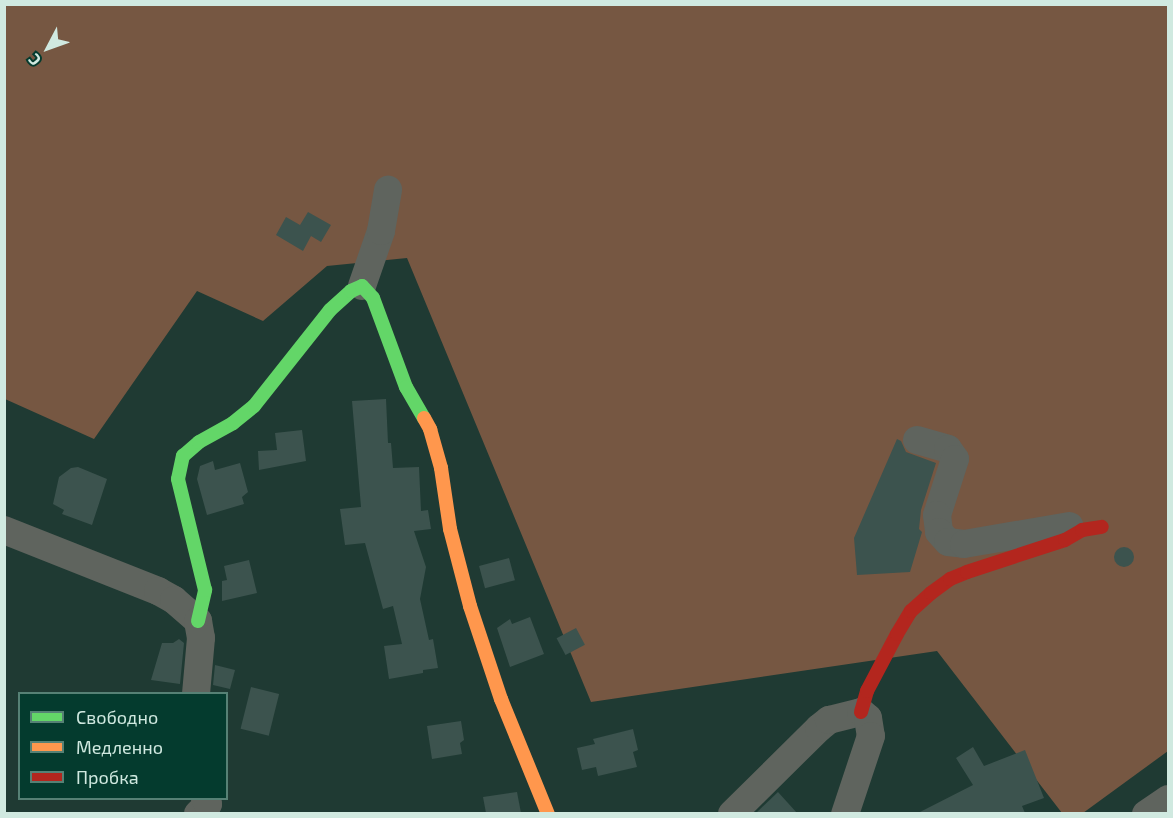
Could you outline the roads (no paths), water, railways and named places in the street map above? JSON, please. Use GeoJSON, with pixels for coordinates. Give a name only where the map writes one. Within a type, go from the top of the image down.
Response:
{"type":"FeatureCollection","features":[{"type":"Feature","properties":{"kind":"street"},"geometry":{"type":"LineString","coordinates":[[196,692],[201,638],[198,621],[205,590],[198,553],[178,480],[183,456],[199,442],[233,423],[254,406],[330,310],[351,291],[362,286],[381,231],[388,190]]}},
{"type":"Feature","properties":{"kind":"street"},"geometry":{"type":"LineString","coordinates":[[362,286],[374,298],[406,387],[430,429],[441,468],[450,529],[470,606],[501,699],[548,813]]}},
{"type":"Feature","properties":{"kind":"street"},"geometry":{"type":"LineString","coordinates":[[918,440],[948,449],[955,459],[937,515],[939,532],[948,542],[964,544],[1079,524],[1097,527]]}},
{"type":"Feature","properties":{"kind":"street"},"geometry":{"type":"LineString","coordinates":[[861,712],[867,691],[911,611],[950,579],[1097,527]]}},
{"type":"Feature","properties":{"kind":"street"},"geometry":{"type":"LineString","coordinates":[[4,530],[158,591],[188,606],[196,602],[205,590]]}},
{"type":"Feature","properties":{"kind":"street"},"geometry":{"type":"LineString","coordinates":[[174,600],[198,621]]}},
{"type":"Feature","properties":{"kind":"street"},"geometry":{"type":"LineString","coordinates":[[732,813],[829,720],[861,712]]}},
{"type":"Feature","properties":{"kind":"street"},"geometry":{"type":"LineString","coordinates":[[845,813],[871,736],[868,718],[861,712]]}},
{"type":"Feature","properties":{"kind":"street"},"geometry":{"type":"LineString","coordinates":[[1146,813],[1168,799]]}}]}
